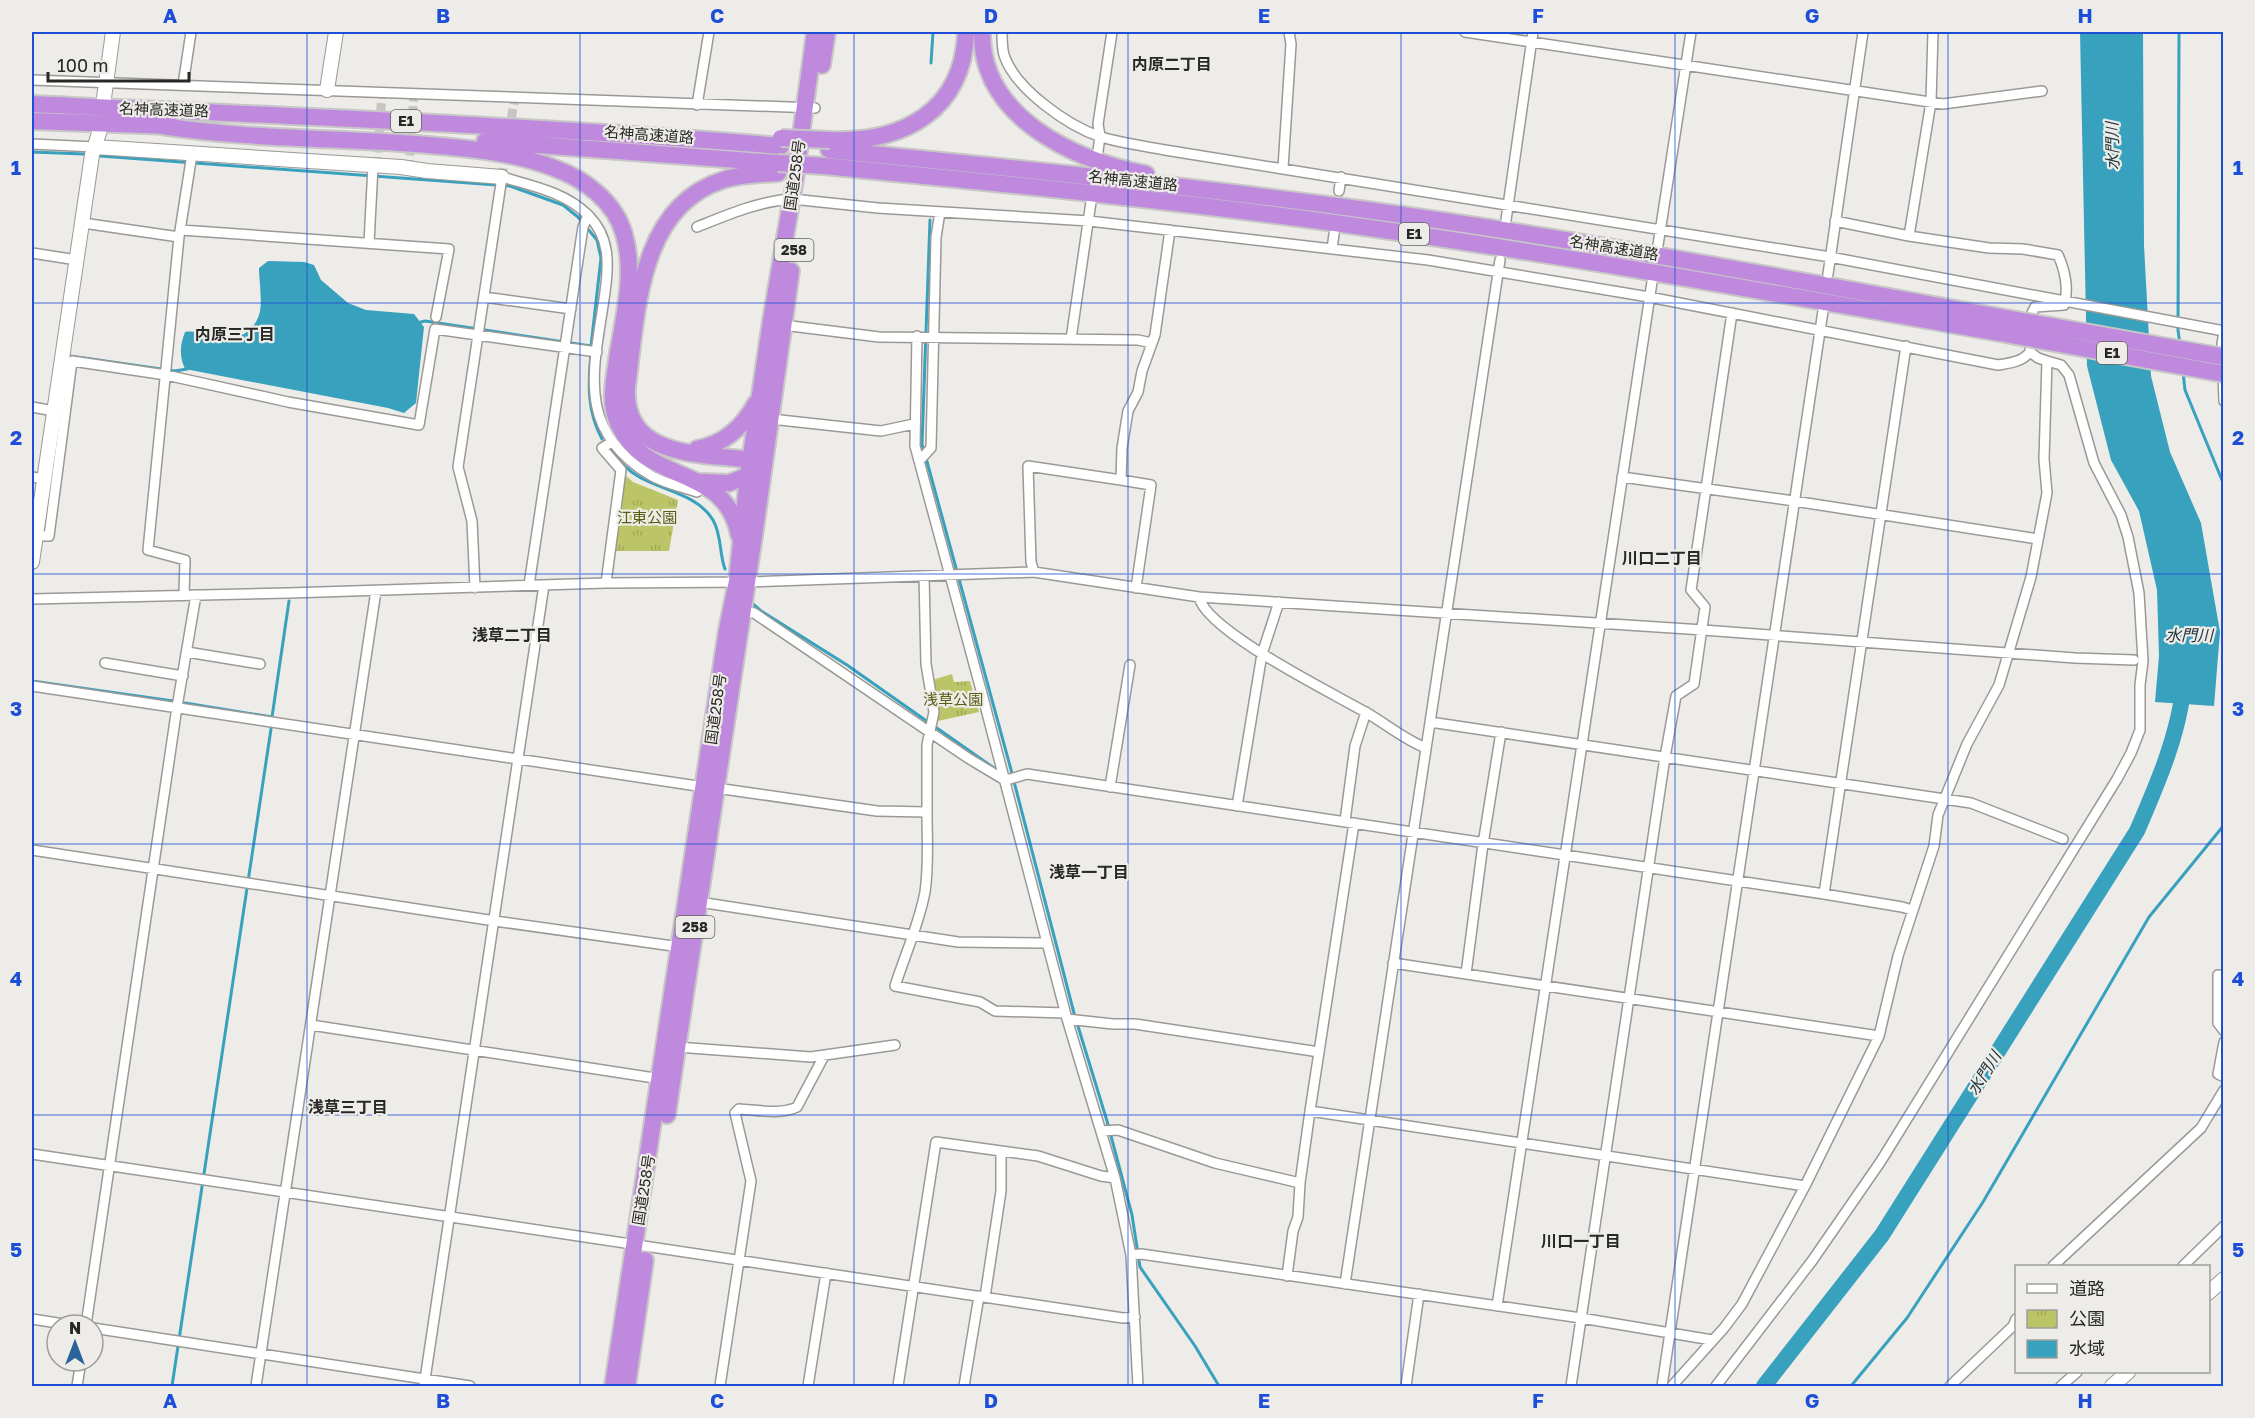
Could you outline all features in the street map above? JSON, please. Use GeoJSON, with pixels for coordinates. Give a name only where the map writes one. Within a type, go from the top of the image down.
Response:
{"type":"FeatureCollection","features":[{"type":"Feature","properties":{"kind":"highway","name":"国道258号"},"geometry":{"type":"LineString","coordinates":[[810,108],[815,32]]}},
{"type":"Feature","properties":{"kind":"highway","name":"国道258号"},"geometry":{"type":"LineString","coordinates":[[613,1386],[678,1047],[699,902],[727,630],[742,582],[762,387],[796,200],[810,108],[827,32]]}},
{"type":"Feature","properties":{"kind":"highway"},"geometry":{"type":"LineString","coordinates":[[754,468],[675,450],[655,443],[638,428],[632,419],[626,399],[640,298],[650,256],[665,223],[684,201],[696,193],[723,179],[741,175],[779,155],[827,158],[866,140],[891,135],[910,127],[929,114],[948,92],[960,69],[966,32]]}},
{"type":"Feature","properties":{"kind":"highway"},"geometry":{"type":"LineString","coordinates":[[982,32],[987,65],[1001,96],[1031,126],[1074,151],[1147,174],[1405,212],[1482,227]]}},
{"type":"Feature","properties":{"kind":"highway","name":"名神高速道路"},"geometry":{"type":"LineString","coordinates":[[32,104],[628,133],[779,155]]}},
{"type":"Feature","properties":{"kind":"highway","name":"名神高速道路"},"geometry":{"type":"LineString","coordinates":[[32,121],[984,165],[1244,194],[1482,227],[1660,255],[2000,325],[2223,374]]}},
{"type":"Feature","properties":{"kind":"highway"},"geometry":{"type":"LineString","coordinates":[[162,126],[204,133],[388,142],[498,153],[556,168],[587,185],[608,204],[624,231],[627,245],[628,277],[612,398],[618,424],[646,457],[695,486],[716,492],[735,519],[740,542]]}},
{"type":"Feature","properties":{"kind":"highway","name":"名神高速道路"},"geometry":{"type":"LineString","coordinates":[[827,158],[929,181],[982,182],[1229,210],[1459,241],[2000,325],[2223,357]]}},
{"type":"Feature","properties":{"kind":"highway","name":"国道258号"},"geometry":{"type":"LineString","coordinates":[[627,1386],[661,1079],[680,947],[743,610],[740,542],[754,468],[771,419],[796,200]]}},
{"type":"Feature","properties":{"kind":"highway"},"geometry":{"type":"LineString","coordinates":[[675,450],[704,448],[725,440],[751,413],[762,387]]}},
{"type":"Feature","properties":{"kind":"highway"},"geometry":{"type":"LineString","coordinates":[[695,486],[736,482],[754,468]]}},
{"type":"Feature","properties":{"kind":"street"},"geometry":{"type":"LineString","coordinates":[[104,98],[113,32]]}},
{"type":"Feature","properties":{"kind":"street"},"geometry":{"type":"LineString","coordinates":[[183,85],[191,32]]}},
{"type":"Feature","properties":{"kind":"street"},"geometry":{"type":"LineString","coordinates":[[327,90],[336,32]]}},
{"type":"Feature","properties":{"kind":"street"},"geometry":{"type":"LineString","coordinates":[[697,105],[709,32]]}},
{"type":"Feature","properties":{"kind":"street"},"geometry":{"type":"LineString","coordinates":[[1002,32],[1004,55],[1034,98],[1063,118],[1100,136],[1165,150],[1830,256],[2203,326],[2223,331],[2223,401]]}},
{"type":"Feature","properties":{"kind":"street"},"geometry":{"type":"LineString","coordinates":[[1098,151],[1100,136],[1098,124],[1112,32]]}},
{"type":"Feature","properties":{"kind":"street"},"geometry":{"type":"LineString","coordinates":[[1283,168],[1291,44],[1289,32]]}},
{"type":"Feature","properties":{"kind":"street"},"geometry":{"type":"LineString","coordinates":[[1465,32],[1943,104],[2042,91]]}},
{"type":"Feature","properties":{"kind":"street"},"geometry":{"type":"LineString","coordinates":[[1506,220],[1533,32]]}},
{"type":"Feature","properties":{"kind":"street"},"geometry":{"type":"LineString","coordinates":[[1658,245],[1691,32]]}},
{"type":"Feature","properties":{"kind":"street"},"geometry":{"type":"LineString","coordinates":[[1828,274],[1863,32]]}},
{"type":"Feature","properties":{"kind":"street"},"geometry":{"type":"LineString","coordinates":[[1909,236],[1931,102],[1933,32]]}},
{"type":"Feature","properties":{"kind":"street"},"geometry":{"type":"LineString","coordinates":[[32,80],[810,108]]}},
{"type":"Feature","properties":{"kind":"street"},"geometry":{"type":"LineString","coordinates":[[32,562],[38,478],[54,411],[99,133]]}},
{"type":"Feature","properties":{"kind":"street"},"geometry":{"type":"LineString","coordinates":[[32,144],[95,147],[192,160],[501,183],[542,188],[567,199],[586,221],[602,233],[609,257],[593,351],[594,402],[599,417],[612,442],[632,463],[652,477],[695,486]]}},
{"type":"Feature","properties":{"kind":"street"},"geometry":{"type":"LineString","coordinates":[[184,595],[185,560],[148,550],[180,233],[192,160]]}},
{"type":"Feature","properties":{"kind":"street"},"geometry":{"type":"LineString","coordinates":[[369,243],[373,172]]}},
{"type":"Feature","properties":{"kind":"street"},"geometry":{"type":"LineString","coordinates":[[1340,190],[1341,177]]}},
{"type":"Feature","properties":{"kind":"street"},"geometry":{"type":"LineString","coordinates":[[475,588],[472,521],[458,467],[501,183]]}},
{"type":"Feature","properties":{"kind":"street"},"geometry":{"type":"LineString","coordinates":[[697,227],[730,213],[781,200],[1089,221],[1428,260],[1732,312],[1998,365],[2015,362],[2026,357],[2030,352],[2032,313],[2035,307],[2057,307],[2064,305],[2066,301],[2063,265],[2058,255],[1909,236],[1835,221]]}},
{"type":"Feature","properties":{"kind":"street"},"geometry":{"type":"LineString","coordinates":[[1071,339],[1091,202]]}},
{"type":"Feature","properties":{"kind":"street"},"geometry":{"type":"LineString","coordinates":[[940,212],[914,424],[915,446],[923,457],[1010,778],[1046,943],[1106,1130],[1115,1178],[1135,1255],[1138,1386]]}},
{"type":"Feature","properties":{"kind":"street"},"geometry":{"type":"LineString","coordinates":[[529,585],[586,221]]}},
{"type":"Feature","properties":{"kind":"street"},"geometry":{"type":"LineString","coordinates":[[83,223],[180,233],[449,249],[436,317]]}},
{"type":"Feature","properties":{"kind":"street"},"geometry":{"type":"LineString","coordinates":[[1121,480],[1122,448],[1128,411],[1138,392],[1142,371],[1155,335],[1170,230]]}},
{"type":"Feature","properties":{"kind":"street"},"geometry":{"type":"LineString","coordinates":[[1332,249],[1334,234]]}},
{"type":"Feature","properties":{"kind":"street"},"geometry":{"type":"LineString","coordinates":[[32,253],[77,260]]}},
{"type":"Feature","properties":{"kind":"street"},"geometry":{"type":"LineString","coordinates":[[1345,1284],[1500,260]]}},
{"type":"Feature","properties":{"kind":"street"},"geometry":{"type":"LineString","coordinates":[[1497,1306],[1652,282]]}},
{"type":"Feature","properties":{"kind":"street"},"geometry":{"type":"LineString","coordinates":[[484,297],[571,309]]}},
{"type":"Feature","properties":{"kind":"street"},"geometry":{"type":"LineString","coordinates":[[1662,1386],[1823,311]]}},
{"type":"Feature","properties":{"kind":"street"},"geometry":{"type":"LineString","coordinates":[[1571,1386],[1665,757],[1676,696],[1694,684],[1703,630],[1705,607],[1691,590],[1732,312]]}},
{"type":"Feature","properties":{"kind":"street"},"geometry":{"type":"LineString","coordinates":[[783,325],[879,337],[1138,340],[1152,343]]}},
{"type":"Feature","properties":{"kind":"street"},"geometry":{"type":"LineString","coordinates":[[35,536],[49,536],[72,362],[166,372],[288,402],[419,425],[435,329],[478,331],[565,344],[593,351]]}},
{"type":"Feature","properties":{"kind":"street"},"geometry":{"type":"LineString","coordinates":[[923,457],[931,448],[925,336]]}},
{"type":"Feature","properties":{"kind":"street"},"geometry":{"type":"LineString","coordinates":[[1824,894],[1906,346]]}},
{"type":"Feature","properties":{"kind":"street"},"geometry":{"type":"LineString","coordinates":[[1716,1386],[1812,1261],[1881,1161],[2117,779],[2140,730],[2142,631],[2139,593],[2128,537],[2121,515],[2094,463],[2069,375],[2061,365],[2038,358],[2030,352]]}},
{"type":"Feature","properties":{"kind":"street"},"geometry":{"type":"LineString","coordinates":[[1672,1386],[1724,1328],[1742,1304],[1805,1186],[1879,1036],[1912,910],[1934,846],[1938,815],[1967,744],[1999,685],[2031,577],[2048,493],[2044,459],[2047,361]]}},
{"type":"Feature","properties":{"kind":"street"},"geometry":{"type":"LineString","coordinates":[[32,407],[54,411]]}},
{"type":"Feature","properties":{"kind":"street"},"geometry":{"type":"LineString","coordinates":[[771,419],[881,431],[914,424]]}},
{"type":"Feature","properties":{"kind":"street"},"geometry":{"type":"LineString","coordinates":[[606,583],[621,470],[602,448],[612,442]]}},
{"type":"Feature","properties":{"kind":"street"},"geometry":{"type":"LineString","coordinates":[[1034,572],[1031,562],[1028,466],[1151,485],[1136,588]]}},
{"type":"Feature","properties":{"kind":"street"},"geometry":{"type":"LineString","coordinates":[[1622,477],[2038,539]]}},
{"type":"Feature","properties":{"kind":"street"},"geometry":{"type":"LineString","coordinates":[[32,598],[376,591],[606,583],[742,582],[1034,572],[1199,597],[1703,630],[2007,654],[2134,660]]}},
{"type":"Feature","properties":{"kind":"street"},"geometry":{"type":"LineString","coordinates":[[924,576],[926,664],[934,712],[927,745],[928,866],[920,915],[895,986],[980,1002],[995,1011],[1113,1024],[1135,1024],[1318,1052]]}},
{"type":"Feature","properties":{"kind":"street"},"geometry":{"type":"LineString","coordinates":[[424,1383],[544,585]]}},
{"type":"Feature","properties":{"kind":"street"},"geometry":{"type":"LineString","coordinates":[[256,1386],[376,591]]}},
{"type":"Feature","properties":{"kind":"street"},"geometry":{"type":"LineString","coordinates":[[88,1313],[177,707],[196,595]]}},
{"type":"Feature","properties":{"kind":"street"},"geometry":{"type":"LineString","coordinates":[[1199,597],[1201,604],[1213,617],[1262,654],[1426,748]]}},
{"type":"Feature","properties":{"kind":"street"},"geometry":{"type":"LineString","coordinates":[[1237,806],[1262,654],[1279,602]]}},
{"type":"Feature","properties":{"kind":"street"},"geometry":{"type":"LineString","coordinates":[[743,610],[754,613],[932,726],[968,758],[1010,778],[1027,774],[1824,894],[1912,910]]}},
{"type":"Feature","properties":{"kind":"street"},"geometry":{"type":"LineString","coordinates":[[187,651],[260,664]]}},
{"type":"Feature","properties":{"kind":"street"},"geometry":{"type":"LineString","coordinates":[[105,663],[183,676]]}},
{"type":"Feature","properties":{"kind":"street"},"geometry":{"type":"LineString","coordinates":[[1110,787],[1130,665]]}},
{"type":"Feature","properties":{"kind":"street"},"geometry":{"type":"LineString","coordinates":[[32,686],[877,811],[927,812]]}},
{"type":"Feature","properties":{"kind":"street"},"geometry":{"type":"LineString","coordinates":[[1287,1276],[1293,1232],[1298,1217],[1300,1184],[1349,822],[1355,746],[1366,712]]}},
{"type":"Feature","properties":{"kind":"street"},"geometry":{"type":"LineString","coordinates":[[1430,722],[1971,803],[2063,839]]}},
{"type":"Feature","properties":{"kind":"street"},"geometry":{"type":"LineString","coordinates":[[1466,974],[1483,843],[1502,732]]}},
{"type":"Feature","properties":{"kind":"street"},"geometry":{"type":"LineString","coordinates":[[32,850],[680,947]]}},
{"type":"Feature","properties":{"kind":"street"},"geometry":{"type":"LineString","coordinates":[[699,902],[958,942],[1046,943]]}},
{"type":"Feature","properties":{"kind":"street"},"geometry":{"type":"LineString","coordinates":[[1393,963],[1879,1036]]}},
{"type":"Feature","properties":{"kind":"street"},"geometry":{"type":"LineString","coordinates":[[2223,976],[2218,975],[2218,1023],[2223,1031]]}},
{"type":"Feature","properties":{"kind":"street"},"geometry":{"type":"LineString","coordinates":[[311,1025],[661,1079]]}},
{"type":"Feature","properties":{"kind":"street"},"geometry":{"type":"LineString","coordinates":[[2223,1042],[2218,1074],[2223,1077]]}},
{"type":"Feature","properties":{"kind":"street"},"geometry":{"type":"LineString","coordinates":[[678,1047],[824,1056],[895,1045]]}},
{"type":"Feature","properties":{"kind":"street"},"geometry":{"type":"LineString","coordinates":[[720,1386],[751,1181],[735,1113],[739,1109],[764,1111],[792,1110],[797,1107],[824,1056]]}},
{"type":"Feature","properties":{"kind":"street"},"geometry":{"type":"LineString","coordinates":[[2055,1265],[2201,1128],[2223,1090]]}},
{"type":"Feature","properties":{"kind":"street"},"geometry":{"type":"LineString","coordinates":[[1310,1111],[1805,1186]]}},
{"type":"Feature","properties":{"kind":"street"},"geometry":{"type":"LineString","coordinates":[[1106,1130],[1215,1163],[1300,1184]]}},
{"type":"Feature","properties":{"kind":"street"},"geometry":{"type":"LineString","coordinates":[[898,1386],[936,1142],[1038,1156],[1101,1176],[1115,1178]]}},
{"type":"Feature","properties":{"kind":"street"},"geometry":{"type":"LineString","coordinates":[[964,1386],[1001,1191],[1001,1151]]}},
{"type":"Feature","properties":{"kind":"street"},"geometry":{"type":"LineString","coordinates":[[32,1154],[1123,1318],[1135,1317]]}},
{"type":"Feature","properties":{"kind":"street"},"geometry":{"type":"LineString","coordinates":[[2184,1265],[2223,1226]]}},
{"type":"Feature","properties":{"kind":"street"},"geometry":{"type":"LineString","coordinates":[[1135,1255],[1419,1294],[1712,1340]]}},
{"type":"Feature","properties":{"kind":"street"},"geometry":{"type":"LineString","coordinates":[[808,1386],[826,1273]]}},
{"type":"Feature","properties":{"kind":"street"},"geometry":{"type":"LineString","coordinates":[[2210,1291],[2223,1279]]}},
{"type":"Feature","properties":{"kind":"street"},"geometry":{"type":"LineString","coordinates":[[1406,1386],[1419,1294]]}},
{"type":"Feature","properties":{"kind":"street"},"geometry":{"type":"LineString","coordinates":[[1950,1386],[2013,1326],[2015,1321]]}},
{"type":"Feature","properties":{"kind":"street"},"geometry":{"type":"LineString","coordinates":[[105,1331],[424,1383],[470,1386]]}},
{"type":"Feature","properties":{"kind":"street"},"geometry":{"type":"LineString","coordinates":[[2061,1386],[2075,1373]]}},
{"type":"Feature","properties":{"kind":"street"},"geometry":{"type":"LineString","coordinates":[[2112,1386],[2126,1373]]}},
{"type":"Feature","properties":{"kind":"green space","name":"江東公園"},"geometry":{"type":"Polygon","coordinates":[[[625,475],[633,482],[678,500],[669,551],[614,551],[625,475]]]}},
{"type":"Feature","properties":{"kind":"green space","name":"浅草公園"},"geometry":{"type":"Polygon","coordinates":[[[952,674],[954,682],[970,681],[979,712],[938,721],[932,680],[952,674]]]}},
{"type":"Feature","properties":{"kind":"water"},"geometry":{"type":"Polygon","coordinates":[[[2080,32],[2143,32],[2144,245],[2151,376],[2170,452],[2201,523],[2220,632],[2214,706],[2155,702],[2159,656],[2157,590],[2139,511],[2111,460],[2087,366],[2080,32]]]}},
{"type":"Feature","properties":{"kind":"water"},"geometry":{"type":"Polygon","coordinates":[[[268,261],[304,262],[314,265],[321,280],[348,303],[366,310],[414,314],[424,327],[416,403],[404,413],[185,369],[181,350],[185,332],[237,337],[247,332],[254,324],[261,305],[259,268],[268,261]]]}},
{"type":"Feature","properties":{"kind":"waterway"},"geometry":{"type":"LineString","coordinates":[[931,63],[933,32]]}},
{"type":"Feature","properties":{"kind":"waterway"},"geometry":{"type":"LineString","coordinates":[[2179,32],[2178,330],[2180,345]]}},
{"type":"Feature","properties":{"kind":"waterway"},"geometry":{"type":"LineString","coordinates":[[32,152],[84,154]]}},
{"type":"Feature","properties":{"kind":"waterway"},"geometry":{"type":"LineString","coordinates":[[100,156],[510,186],[563,205],[578,217],[597,240],[601,258],[591,346],[425,321],[417,323]]}},
{"type":"Feature","properties":{"kind":"waterway"},"geometry":{"type":"LineString","coordinates":[[924,452],[922,444],[930,220]]}},
{"type":"Feature","properties":{"kind":"waterway"},"geometry":{"type":"LineString","coordinates":[[591,354],[589,376],[591,408],[602,439]]}},
{"type":"Feature","properties":{"kind":"waterway"},"geometry":{"type":"LineString","coordinates":[[70,359],[70,356],[175,371],[187,369]]}},
{"type":"Feature","properties":{"kind":"waterway"},"geometry":{"type":"LineString","coordinates":[[2183,372],[2185,390],[2224,485]]}},
{"type":"Feature","properties":{"kind":"waterway"},"geometry":{"type":"LineString","coordinates":[[610,450],[624,466],[636,475],[690,499],[707,512],[718,532],[725,569]]}},
{"type":"Feature","properties":{"kind":"waterway"},"geometry":{"type":"LineString","coordinates":[[44,530],[55,458]]}},
{"type":"Feature","properties":{"kind":"waterway"},"geometry":{"type":"LineString","coordinates":[[926,458],[1010,766],[1075,1017]]}},
{"type":"Feature","properties":{"kind":"waterway"},"geometry":{"type":"LineString","coordinates":[[185,703],[272,717],[289,601]]}},
{"type":"Feature","properties":{"kind":"waterway"},"geometry":{"type":"LineString","coordinates":[[753,604],[847,665],[928,722]]}},
{"type":"Feature","properties":{"kind":"waterway"},"geometry":{"type":"LineString","coordinates":[[32,681],[173,701]]}},
{"type":"Feature","properties":{"kind":"waterway","name":"水門川"},"geometry":{"type":"LineString","coordinates":[[1764,1386],[1882,1235],[2137,831],[2173,739],[2184,681]]}},
{"type":"Feature","properties":{"kind":"waterway"},"geometry":{"type":"LineString","coordinates":[[934,726],[994,768]]}},
{"type":"Feature","properties":{"kind":"waterway"},"geometry":{"type":"LineString","coordinates":[[172,1386],[271,729]]}},
{"type":"Feature","properties":{"kind":"waterway"},"geometry":{"type":"LineString","coordinates":[[1851,1386],[1907,1318],[1983,1202],[2149,917],[2224,825]]}},
{"type":"Feature","properties":{"kind":"waterway"},"geometry":{"type":"LineString","coordinates":[[1077,1023],[1107,1121],[1132,1215],[1140,1267],[1195,1346],[1219,1386]]}},
{"type":"Feature","properties":{"kind":"tunnel"},"geometry":{"type":"LineString","coordinates":[[377,166],[382,92]]}},
{"type":"Feature","properties":{"kind":"tunnel"},"geometry":{"type":"LineString","coordinates":[[409,169],[414,93]]}},
{"type":"Feature","properties":{"kind":"tunnel"},"geometry":{"type":"LineString","coordinates":[[509,131],[515,98]]}},
{"type":"Feature","properties":{"kind":"tunnel"},"geometry":{"type":"LineString","coordinates":[[502,177],[506,150]]}},
{"type":"Feature","properties":{"kind":"district","name":"内原二丁目"},"geometry":{"type":"Point","coordinates":[1172,64]}},
{"type":"Feature","properties":{"kind":"district","name":"内原三丁目"},"geometry":{"type":"Point","coordinates":[235,334]}},
{"type":"Feature","properties":{"kind":"district","name":"川口二丁目"},"geometry":{"type":"Point","coordinates":[1662,558]}},
{"type":"Feature","properties":{"kind":"district","name":"浅草二丁目"},"geometry":{"type":"Point","coordinates":[512,635]}},
{"type":"Feature","properties":{"kind":"district","name":"浅草一丁目"},"geometry":{"type":"Point","coordinates":[1089,872]}},
{"type":"Feature","properties":{"kind":"district","name":"浅草三丁目"},"geometry":{"type":"Point","coordinates":[348,1107]}},
{"type":"Feature","properties":{"kind":"district","name":"川口一丁目"},"geometry":{"type":"Point","coordinates":[1581,1241]}}]}
